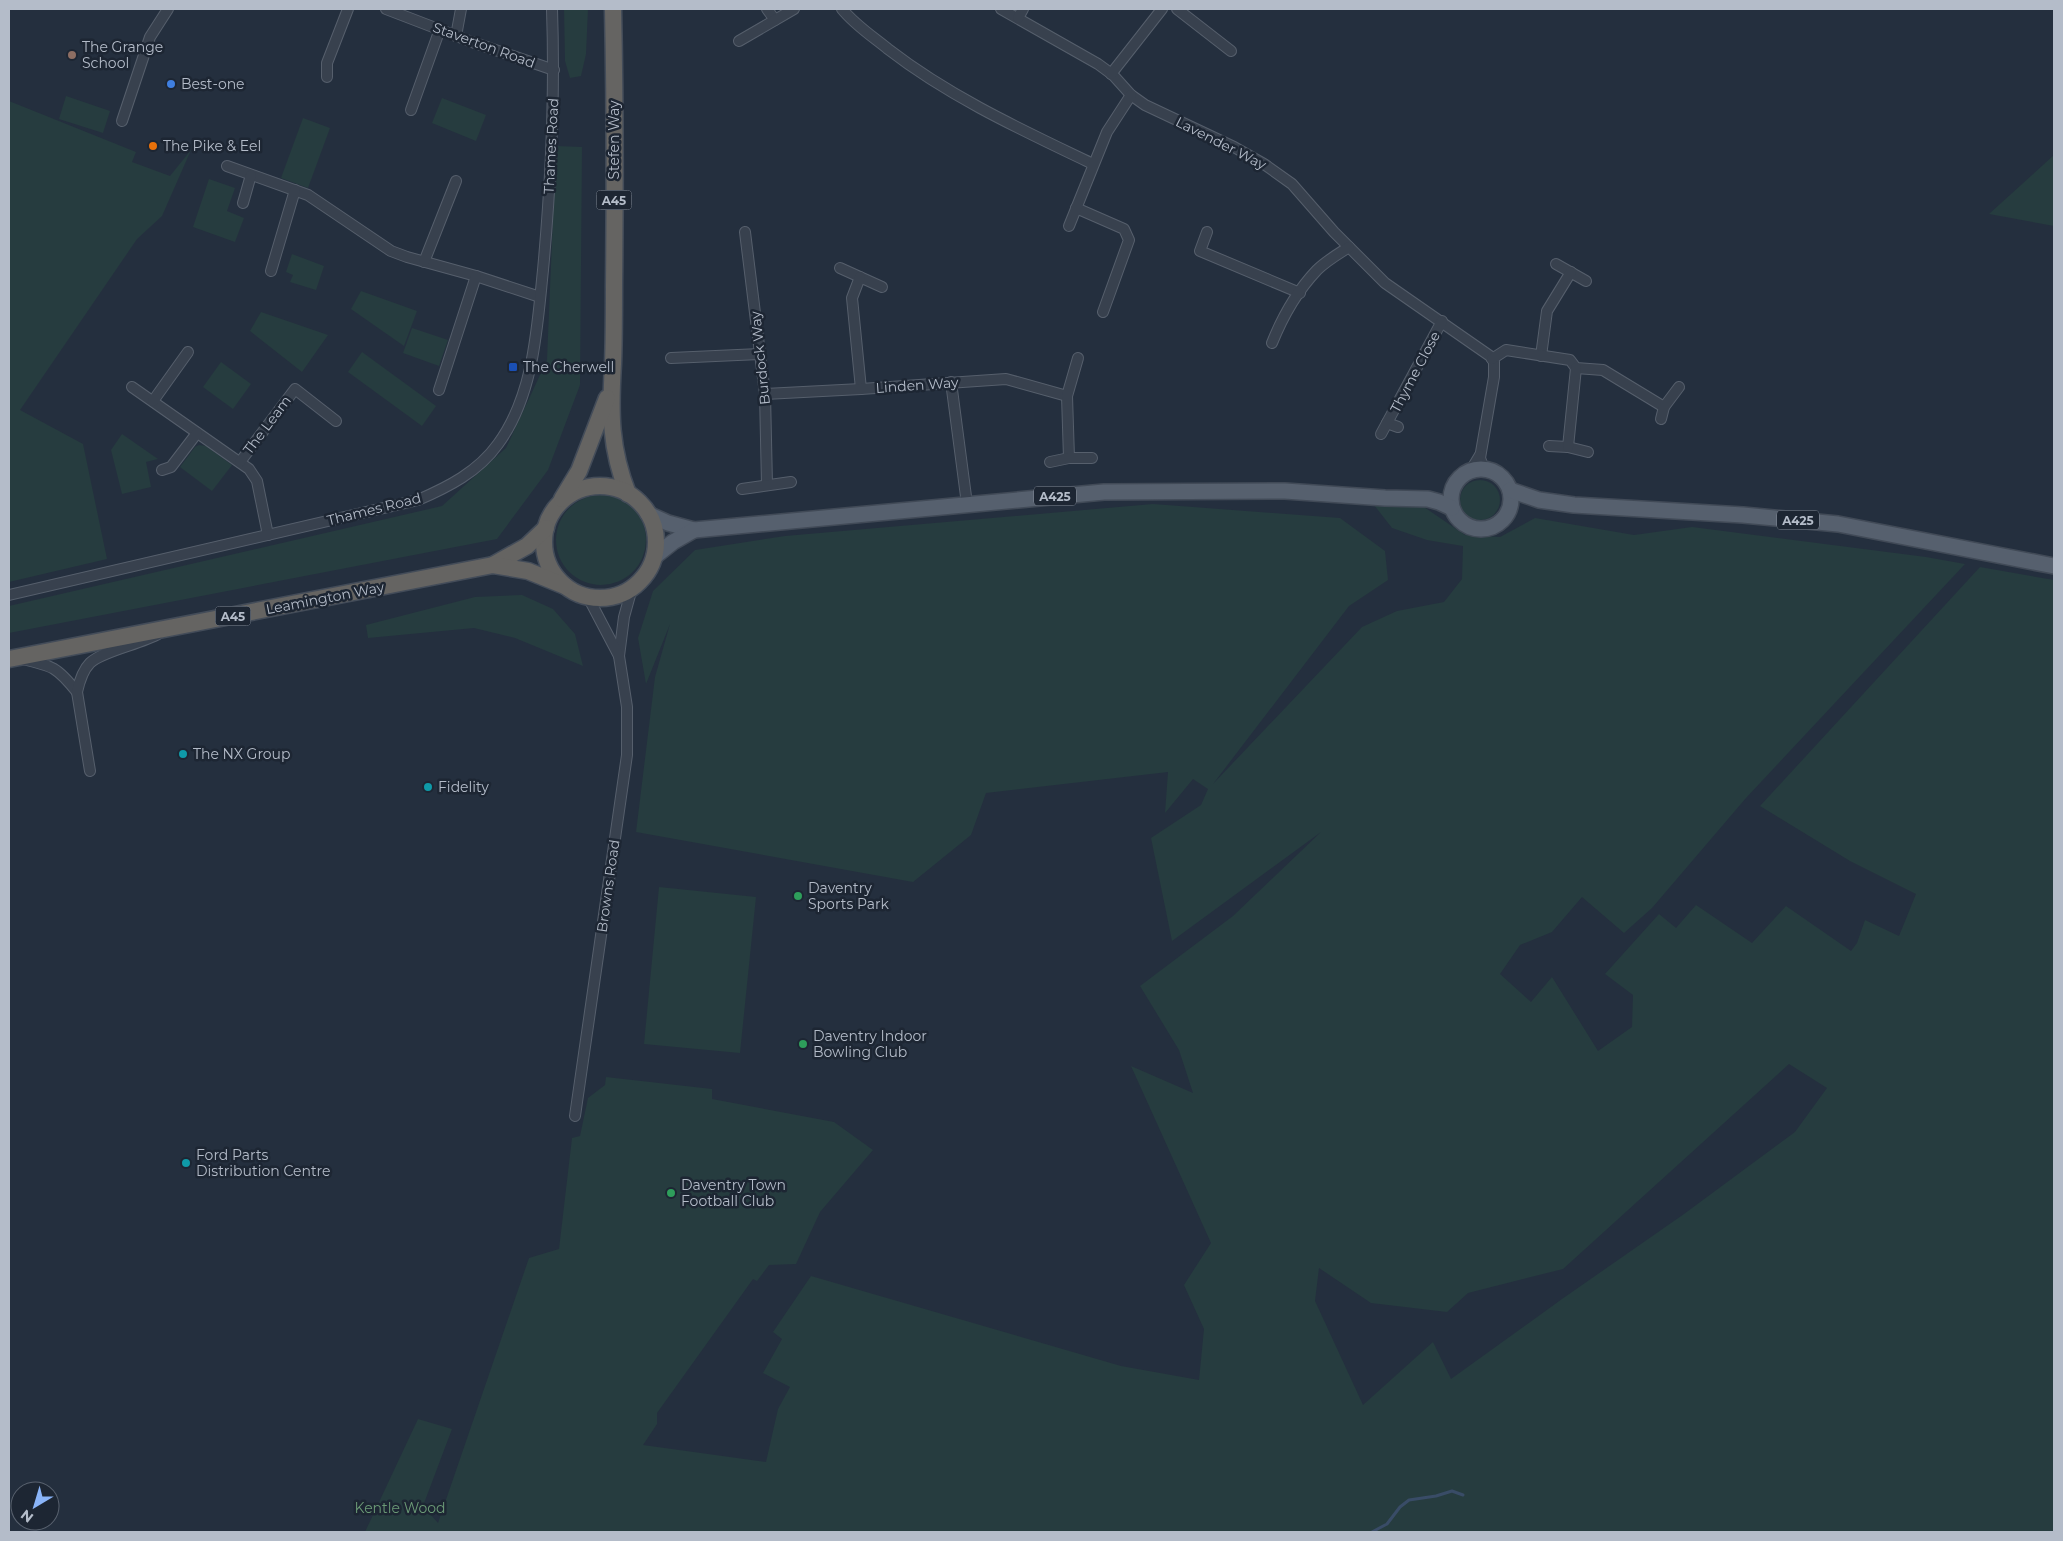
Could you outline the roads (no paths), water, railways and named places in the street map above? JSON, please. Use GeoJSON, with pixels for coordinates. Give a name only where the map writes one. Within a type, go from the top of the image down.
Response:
{"type":"FeatureCollection","features":[{"type":"Feature","properties":{"kind":"highway","name":"Stefen Way"},"geometry":{"type":"LineString","coordinates":[[610,391],[613,364],[614,284],[613,9]]}},
{"type":"Feature","properties":{"kind":"highway","name":"A45"},"geometry":{"type":"LineString","coordinates":[[610,391],[614,449],[628,494]]}},
{"type":"Feature","properties":{"kind":"highway","name":"A45"},"geometry":{"type":"LineString","coordinates":[[559,505],[579,471],[610,391]]}},
{"type":"Feature","properties":{"kind":"highway"},"geometry":{"type":"LineString","coordinates":[[588,488],[612,488],[628,494],[644,507],[656,533],[656,547],[649,571],[641,582],[625,593],[608,598],[588,597],[565,586],[553,572],[546,558],[544,544],[546,528],[551,516],[559,505],[573,494],[588,488]]}},
{"type":"Feature","properties":{"kind":"highway","name":"Leamington Way"},"geometry":{"type":"LineString","coordinates":[[494,566],[527,546],[546,528]]}},
{"type":"Feature","properties":{"kind":"highway","name":"Leamington Way"},"geometry":{"type":"LineString","coordinates":[[12,659],[494,566],[528,570],[565,586]]}},
{"type":"Feature","properties":{"kind":"main road"},"geometry":{"type":"LineString","coordinates":[[1478,470],[1491,470],[1503,478],[1510,490],[1509,510],[1496,526],[1482,530],[1476,529],[1464,524],[1454,514],[1451,502],[1452,489],[1460,478],[1478,470]]}},
{"type":"Feature","properties":{"kind":"main road","name":"A425"},"geometry":{"type":"LineString","coordinates":[[1428,499],[1452,489]]}},
{"type":"Feature","properties":{"kind":"main road","name":"A425"},"geometry":{"type":"LineString","coordinates":[[1510,490],[1538,500],[1574,505],[1743,515],[1838,524],[2054,566]]}},
{"type":"Feature","properties":{"kind":"main road","name":"A425"},"geometry":{"type":"LineString","coordinates":[[694,530],[1113,492],[1285,491],[1428,499],[1452,508]]}},
{"type":"Feature","properties":{"kind":"main road","name":"A425"},"geometry":{"type":"LineString","coordinates":[[1509,510],[1524,502],[1538,500]]}},
{"type":"Feature","properties":{"kind":"main road"},"geometry":{"type":"LineString","coordinates":[[648,514],[668,523],[694,530]]}},
{"type":"Feature","properties":{"kind":"main road"},"geometry":{"type":"LineString","coordinates":[[654,557],[673,542],[694,530]]}},
{"type":"Feature","properties":{"kind":"street"},"geometry":{"type":"LineString","coordinates":[[122,121],[150,37],[168,9]]}},
{"type":"Feature","properties":{"kind":"street"},"geometry":{"type":"LineString","coordinates":[[327,78],[326,64],[348,9]]}},
{"type":"Feature","properties":{"kind":"street","name":"Staverton Road"},"geometry":{"type":"LineString","coordinates":[[386,9],[554,70]]}},
{"type":"Feature","properties":{"kind":"street"},"geometry":{"type":"LineString","coordinates":[[456,36],[462,9]]}},
{"type":"Feature","properties":{"kind":"street","name":"Thames Road"},"geometry":{"type":"LineString","coordinates":[[9,595],[418,500],[447,487],[470,472],[498,445],[520,403],[531,368],[540,297],[547,224],[554,70],[552,9]]}},
{"type":"Feature","properties":{"kind":"street"},"geometry":{"type":"LineString","coordinates":[[768,9],[776,20]]}},
{"type":"Feature","properties":{"kind":"street"},"geometry":{"type":"LineString","coordinates":[[738,41],[794,9]]}},
{"type":"Feature","properties":{"kind":"street"},"geometry":{"type":"LineString","coordinates":[[842,9],[852,21],[909,65],[983,110],[1093,164]]}},
{"type":"Feature","properties":{"kind":"street","name":"Lavender Way"},"geometry":{"type":"LineString","coordinates":[[1001,9],[1098,64],[1145,105],[1234,146],[1264,164],[1292,184],[1348,247],[1385,283],[1492,359]]}},
{"type":"Feature","properties":{"kind":"street"},"geometry":{"type":"LineString","coordinates":[[1018,18],[1023,9]]}},
{"type":"Feature","properties":{"kind":"street"},"geometry":{"type":"LineString","coordinates":[[1111,74],[1162,9]]}},
{"type":"Feature","properties":{"kind":"street"},"geometry":{"type":"LineString","coordinates":[[1177,9],[1231,51]]}},
{"type":"Feature","properties":{"kind":"street"},"geometry":{"type":"LineString","coordinates":[[411,110],[440,29]]}},
{"type":"Feature","properties":{"kind":"street"},"geometry":{"type":"LineString","coordinates":[[1069,226],[1107,132],[1132,95]]}},
{"type":"Feature","properties":{"kind":"street"},"geometry":{"type":"LineString","coordinates":[[227,166],[308,195],[391,251],[540,297]]}},
{"type":"Feature","properties":{"kind":"street"},"geometry":{"type":"LineString","coordinates":[[243,203],[252,175]]}},
{"type":"Feature","properties":{"kind":"street"},"geometry":{"type":"LineString","coordinates":[[424,262],[456,182]]}},
{"type":"Feature","properties":{"kind":"street"},"geometry":{"type":"LineString","coordinates":[[271,271],[295,190]]}},
{"type":"Feature","properties":{"kind":"street"},"geometry":{"type":"LineString","coordinates":[[1076,208],[1124,229],[1130,240],[1103,312]]}},
{"type":"Feature","properties":{"kind":"street","name":"Burdock Way"},"geometry":{"type":"LineString","coordinates":[[746,232],[765,394],[767,485]]}},
{"type":"Feature","properties":{"kind":"street"},"geometry":{"type":"LineString","coordinates":[[1207,232],[1200,251],[1300,293]]}},
{"type":"Feature","properties":{"kind":"street"},"geometry":{"type":"LineString","coordinates":[[1272,344],[1278,328],[1318,269],[1348,247]]}},
{"type":"Feature","properties":{"kind":"street"},"geometry":{"type":"LineString","coordinates":[[1556,264],[1586,281]]}},
{"type":"Feature","properties":{"kind":"street"},"geometry":{"type":"LineString","coordinates":[[840,268],[882,287]]}},
{"type":"Feature","properties":{"kind":"street"},"geometry":{"type":"LineString","coordinates":[[1541,356],[1547,311],[1571,272]]}},
{"type":"Feature","properties":{"kind":"street"},"geometry":{"type":"LineString","coordinates":[[439,390],[476,276]]}},
{"type":"Feature","properties":{"kind":"street"},"geometry":{"type":"LineString","coordinates":[[860,277],[852,298],[861,389]]}},
{"type":"Feature","properties":{"kind":"street","name":"Thyme Close"},"geometry":{"type":"LineString","coordinates":[[1381,434],[1442,322]]}},
{"type":"Feature","properties":{"kind":"street"},"geometry":{"type":"LineString","coordinates":[[1478,470],[1478,461],[1494,377],[1494,362],[1492,359],[1506,350],[1570,360],[1576,368],[1568,448]]}},
{"type":"Feature","properties":{"kind":"street"},"geometry":{"type":"LineString","coordinates":[[153,401],[188,352]]}},
{"type":"Feature","properties":{"kind":"street"},"geometry":{"type":"LineString","coordinates":[[671,358],[760,354]]}},
{"type":"Feature","properties":{"kind":"street"},"geometry":{"type":"LineString","coordinates":[[1069,458],[1067,396],[1078,358]]}},
{"type":"Feature","properties":{"kind":"street"},"geometry":{"type":"LineString","coordinates":[[1576,368],[1602,370],[1664,407]]}},
{"type":"Feature","properties":{"kind":"street","name":"Linden Way"},"geometry":{"type":"LineString","coordinates":[[765,394],[1006,378],[1067,396]]}},
{"type":"Feature","properties":{"kind":"street"},"geometry":{"type":"LineString","coordinates":[[951,382],[967,504]]}},
{"type":"Feature","properties":{"kind":"street"},"geometry":{"type":"LineString","coordinates":[[132,387],[249,469],[257,481],[268,535]]}},
{"type":"Feature","properties":{"kind":"street"},"geometry":{"type":"LineString","coordinates":[[1661,419],[1664,407],[1679,388]]}},
{"type":"Feature","properties":{"kind":"street","name":"The Leam"},"geometry":{"type":"LineString","coordinates":[[240,462],[295,389],[336,421]]}},
{"type":"Feature","properties":{"kind":"street","name":"Thyme Close"},"geometry":{"type":"LineString","coordinates":[[1387,424],[1398,427]]}},
{"type":"Feature","properties":{"kind":"street"},"geometry":{"type":"LineString","coordinates":[[162,470],[171,467],[197,432]]}},
{"type":"Feature","properties":{"kind":"street"},"geometry":{"type":"LineString","coordinates":[[1550,446],[1588,452]]}},
{"type":"Feature","properties":{"kind":"street"},"geometry":{"type":"LineString","coordinates":[[1050,462],[1069,458],[1092,458]]}},
{"type":"Feature","properties":{"kind":"street"},"geometry":{"type":"LineString","coordinates":[[742,489],[791,482]]}},
{"type":"Feature","properties":{"kind":"street","name":"Browns Road"},"geometry":{"type":"LineString","coordinates":[[618,656],[624,617],[632,588]]}},
{"type":"Feature","properties":{"kind":"street","name":"Browns Road"},"geometry":{"type":"LineString","coordinates":[[575,1116],[627,755],[627,707],[618,656],[588,597]]}},
{"type":"Feature","properties":{"kind":"street"},"geometry":{"type":"LineString","coordinates":[[90,771],[77,692],[80,681],[90,663],[101,656],[145,642],[170,628]]}},
{"type":"Feature","properties":{"kind":"street"},"geometry":{"type":"LineString","coordinates":[[12,659],[51,666],[77,692]]}},
{"type":"Feature","properties":{"kind":"waterway"},"geometry":{"type":"LineString","coordinates":[[1372,1532],[1387,1524],[1400,1507],[1409,1500],[1436,1496],[1452,1491],[1463,1495]]}},
{"type":"Feature","properties":{"kind":"place","name":"The Grange School"},"geometry":{"type":"Point","coordinates":[72,55]}},
{"type":"Feature","properties":{"kind":"place","name":"Best-one"},"geometry":{"type":"Point","coordinates":[171,84]}},
{"type":"Feature","properties":{"kind":"place","name":"The Pike & Eel"},"geometry":{"type":"Point","coordinates":[153,146]}},
{"type":"Feature","properties":{"kind":"place","name":"The Cherwell"},"geometry":{"type":"Point","coordinates":[513,367]}},
{"type":"Feature","properties":{"kind":"place","name":"The NX Group"},"geometry":{"type":"Point","coordinates":[183,754]}},
{"type":"Feature","properties":{"kind":"place","name":"Fidelity"},"geometry":{"type":"Point","coordinates":[428,787]}},
{"type":"Feature","properties":{"kind":"place","name":"Daventry Sports Park"},"geometry":{"type":"Point","coordinates":[798,896]}},
{"type":"Feature","properties":{"kind":"place","name":"Daventry Indoor Bowling Club"},"geometry":{"type":"Point","coordinates":[803,1044]}},
{"type":"Feature","properties":{"kind":"place","name":"Ford Parts Distribution Centre"},"geometry":{"type":"Point","coordinates":[186,1163]}},
{"type":"Feature","properties":{"kind":"place","name":"Daventry Town Football Club"},"geometry":{"type":"Point","coordinates":[671,1193]}},
{"type":"Feature","properties":{"kind":"park label","name":"Kentle Wood"},"geometry":{"type":"Point","coordinates":[400,1508]}}]}
